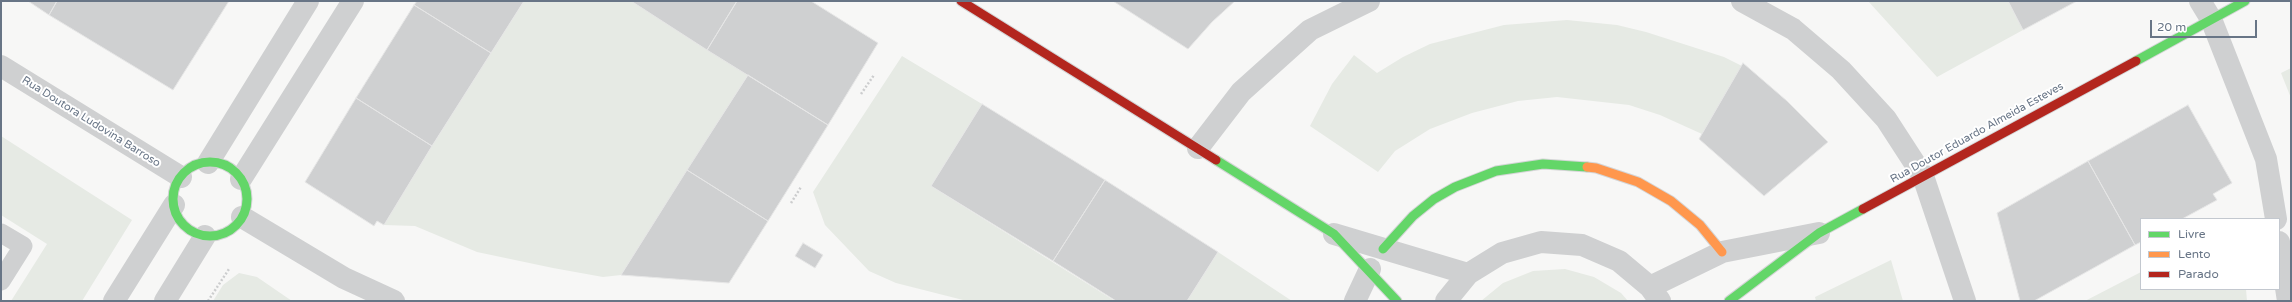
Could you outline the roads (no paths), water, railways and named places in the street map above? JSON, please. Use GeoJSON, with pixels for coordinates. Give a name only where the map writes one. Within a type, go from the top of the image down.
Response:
{"type":"FeatureCollection","features":[{"type":"Feature","properties":{"kind":"street"},"geometry":{"type":"LineString","coordinates":[[208,163],[308,1]]}},
{"type":"Feature","properties":{"kind":"street"},"geometry":{"type":"LineString","coordinates":[[241,179],[354,1]]}},
{"type":"Feature","properties":{"kind":"street"},"geometry":{"type":"LineString","coordinates":[[1198,148],[1241,92],[1310,30],[1369,1]]}},
{"type":"Feature","properties":{"kind":"street"},"geometry":{"type":"LineString","coordinates":[[1742,1],[1793,29],[1841,70],[1886,119],[1923,176],[1965,301]]}},
{"type":"Feature","properties":{"kind":"street","name":"Rua Doutor Eduardo Almeida Esteves"},"geometry":{"type":"LineString","coordinates":[[1740,298],[1819,233],[1923,176],[2206,10],[2246,1]]}},
{"type":"Feature","properties":{"kind":"street"},"geometry":{"type":"LineString","coordinates":[[971,3],[1334,234],[1370,269],[1397,301]]}},
{"type":"Feature","properties":{"kind":"street"},"geometry":{"type":"LineString","coordinates":[[2206,10],[2266,159],[2276,218]]}},
{"type":"Feature","properties":{"kind":"street","name":"Rua Doutora Ludovina Barroso"},"geometry":{"type":"LineString","coordinates":[[1,66],[181,178]]}},
{"type":"Feature","properties":{"kind":"street"},"geometry":{"type":"LineString","coordinates":[[208,163],[221,164],[232,169],[241,179],[246,190],[247,203],[242,218],[228,232],[217,236],[205,236],[184,226],[177,216],[174,205],[174,193],[185,172],[196,166],[208,163]]}},
{"type":"Feature","properties":{"kind":"street"},"geometry":{"type":"LineString","coordinates":[[1383,249],[1413,216],[1434,199],[1455,187],[1496,171],[1543,164],[1596,168],[1638,182],[1677,206],[1700,225],[1722,252]]}},
{"type":"Feature","properties":{"kind":"street"},"geometry":{"type":"LineString","coordinates":[[114,301],[174,205]]}},
{"type":"Feature","properties":{"kind":"street"},"geometry":{"type":"LineString","coordinates":[[242,218],[338,275],[394,301]]}},
{"type":"Feature","properties":{"kind":"street"},"geometry":{"type":"LineString","coordinates":[[1446,301],[1468,274],[1502,253],[1541,242],[1582,245],[1619,260],[1655,294],[1722,252],[1819,233]]}},
{"type":"Feature","properties":{"kind":"street"},"geometry":{"type":"LineString","coordinates":[[1334,234],[1468,274]]}},
{"type":"Feature","properties":{"kind":"street"},"geometry":{"type":"LineString","coordinates":[[165,301],[205,236]]}},
{"type":"Feature","properties":{"kind":"street"},"geometry":{"type":"LineString","coordinates":[[2280,249],[2288,301]]}},
{"type":"Feature","properties":{"kind":"street"},"geometry":{"type":"LineString","coordinates":[[1355,301],[1370,269]]}},
{"type":"Feature","properties":{"kind":"lane"},"geometry":{"type":"LineString","coordinates":[[1,232],[22,246],[1,280]]}}]}
